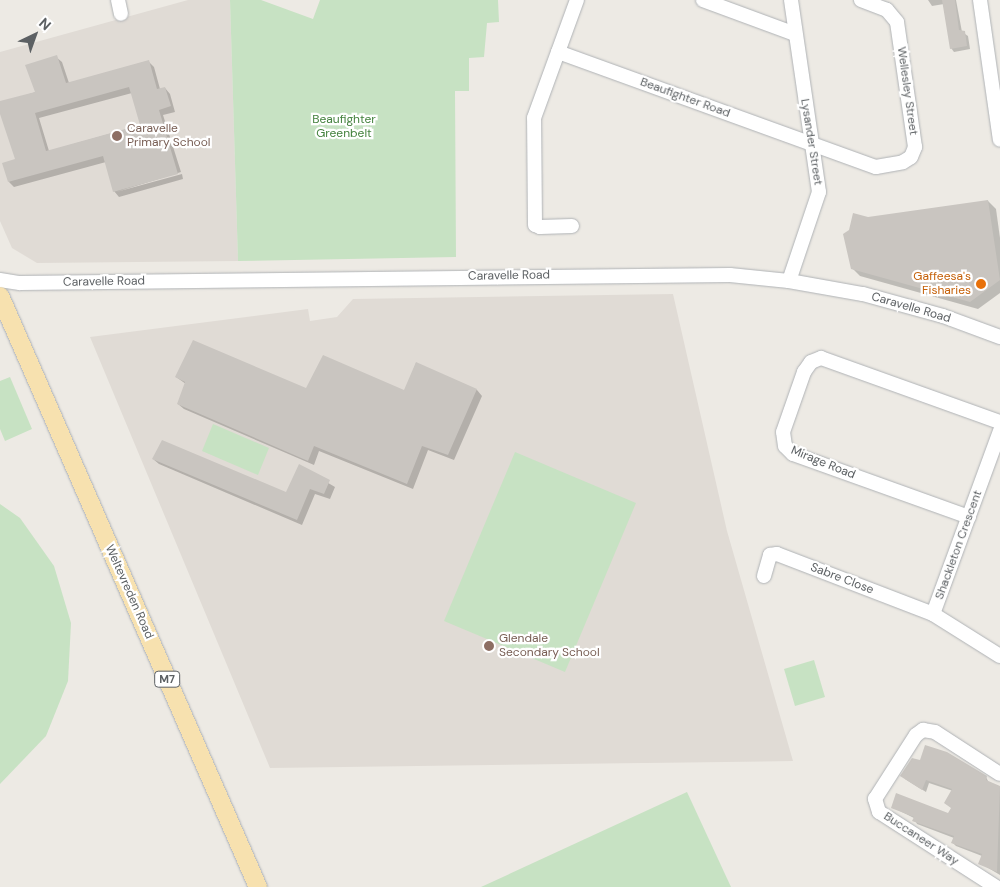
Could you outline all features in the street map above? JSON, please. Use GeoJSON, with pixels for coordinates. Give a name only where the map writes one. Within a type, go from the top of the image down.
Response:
{"type":"FeatureCollection","features":[{"type":"Feature","properties":{"kind":"main road","name":"Weltevreden Road"},"geometry":{"type":"LineString","coordinates":[[2,289],[258,887]]}},
{"type":"Feature","properties":{"kind":"street"},"geometry":{"type":"LineString","coordinates":[[118,0],[121,14]]}},
{"type":"Feature","properties":{"kind":"street"},"geometry":{"type":"LineString","coordinates":[[572,226],[540,228],[534,222],[534,118],[577,0]]}},
{"type":"Feature","properties":{"kind":"street"},"geometry":{"type":"LineString","coordinates":[[703,0],[795,34]]}},
{"type":"Feature","properties":{"kind":"street","name":"Lysander Street"},"geometry":{"type":"LineString","coordinates":[[789,280],[818,200],[818,180],[811,144],[791,0]]}},
{"type":"Feature","properties":{"kind":"street","name":"Wellesley Street"},"geometry":{"type":"LineString","coordinates":[[811,144],[876,167],[903,162],[913,152],[897,22],[887,10],[861,0]]}},
{"type":"Feature","properties":{"kind":"street"},"geometry":{"type":"LineString","coordinates":[[980,0],[1000,140]]}},
{"type":"Feature","properties":{"kind":"street","name":"Beaufighter Road"},"geometry":{"type":"LineString","coordinates":[[558,52],[811,144]]}},
{"type":"Feature","properties":{"kind":"street","name":"Caravelle Road"},"geometry":{"type":"LineString","coordinates":[[2,289],[689,274],[789,280],[889,300],[1000,337]]}},
{"type":"Feature","properties":{"kind":"street","name":"Mirage Road"},"geometry":{"type":"LineString","coordinates":[[969,517],[793,454],[785,446],[783,432],[804,372],[811,362],[821,358],[1000,422]]}},
{"type":"Feature","properties":{"kind":"street","name":"Shackleton Crescent"},"geometry":{"type":"LineString","coordinates":[[1000,430],[933,614],[1000,656]]}},
{"type":"Feature","properties":{"kind":"street","name":"Sabre Close"},"geometry":{"type":"LineString","coordinates":[[764,576],[770,555],[777,554],[933,614]]}},
{"type":"Feature","properties":{"kind":"street","name":"Buccaneer Way"},"geometry":{"type":"LineString","coordinates":[[996,887],[879,812],[875,799],[916,735],[927,730],[1000,774]]}},
{"type":"Feature","properties":{"kind":"shaded area","name":"Caravelle Primary School"},"geometry":{"type":"Polygon","coordinates":[[[188,0],[230,0],[238,261],[37,263],[12,248],[0,221],[0,52],[188,0]]]}},
{"type":"Feature","properties":{"kind":"shaded area","name":"Glendale Secondary School"},"geometry":{"type":"Polygon","coordinates":[[[673,294],[727,531],[793,761],[270,768],[90,337],[308,309],[310,321],[337,317],[353,299],[673,294]]]}},
{"type":"Feature","properties":{"kind":"green space","name":"Beaufighter Greenbelt"},"geometry":{"type":"Polygon","coordinates":[[[230,0],[261,0],[313,19],[320,0],[498,0],[499,22],[487,23],[484,57],[469,58],[469,91],[455,91],[456,257],[238,261],[230,0]]]}},
{"type":"Feature","properties":{"kind":"green space"},"geometry":{"type":"Polygon","coordinates":[[[10,377],[32,429],[5,441],[0,429],[0,381],[10,377]]]}},
{"type":"Feature","properties":{"kind":"green space"},"geometry":{"type":"Polygon","coordinates":[[[213,424],[269,448],[258,475],[202,451],[213,424]]]}},
{"type":"Feature","properties":{"kind":"green space"},"geometry":{"type":"Polygon","coordinates":[[[515,452],[636,503],[565,672],[444,621],[515,452]]]}},
{"type":"Feature","properties":{"kind":"green space"},"geometry":{"type":"Polygon","coordinates":[[[0,504],[20,518],[54,566],[71,623],[68,681],[46,736],[0,784],[0,504]]]}},
{"type":"Feature","properties":{"kind":"green space"},"geometry":{"type":"Polygon","coordinates":[[[814,660],[825,697],[795,706],[784,669],[814,660]]]}},
{"type":"Feature","properties":{"kind":"green space"},"geometry":{"type":"Polygon","coordinates":[[[687,792],[731,887],[481,887],[687,792]]]}},
{"type":"Feature","properties":{"kind":"building"},"geometry":{"type":"Polygon","coordinates":[[[942,0],[955,0],[959,30],[965,31],[967,46],[950,49],[942,0]]]}},
{"type":"Feature","properties":{"kind":"building"},"geometry":{"type":"Polygon","coordinates":[[[57,55],[66,83],[149,60],[157,89],[165,87],[171,106],[159,110],[178,174],[113,192],[103,156],[8,182],[2,163],[15,159],[0,114],[0,101],[35,92],[25,65],[57,55]],[[129,87],[35,113],[46,151],[140,125],[129,87]]]}},
{"type":"Feature","properties":{"kind":"building"},"geometry":{"type":"Polygon","coordinates":[[[988,200],[1000,280],[970,302],[851,269],[843,234],[849,230],[853,213],[868,217],[988,200]]]}},
{"type":"Feature","properties":{"kind":"building"},"geometry":{"type":"Polygon","coordinates":[[[193,340],[306,388],[323,355],[404,390],[416,362],[477,389],[448,455],[422,446],[407,484],[314,446],[308,461],[177,404],[185,382],[175,377],[193,340]]]}},
{"type":"Feature","properties":{"kind":"building"},"geometry":{"type":"Polygon","coordinates":[[[162,440],[286,492],[299,464],[330,480],[324,494],[310,489],[297,520],[152,459],[162,440]]]}},
{"type":"Feature","properties":{"kind":"building"},"geometry":{"type":"Polygon","coordinates":[[[925,745],[947,752],[987,776],[986,780],[1000,786],[997,872],[978,864],[982,854],[951,843],[954,836],[912,821],[914,817],[891,808],[896,793],[948,813],[951,808],[944,803],[952,789],[926,780],[922,790],[900,776],[912,758],[920,760],[925,745]]]}},
{"type":"Feature","properties":{"kind":"place","name":"Caravelle Primary School"},"geometry":{"type":"Point","coordinates":[117,136]}},
{"type":"Feature","properties":{"kind":"place","name":"Gaffeesa's Fisharies"},"geometry":{"type":"Point","coordinates":[981,284]}},
{"type":"Feature","properties":{"kind":"place","name":"Glendale Secondary School"},"geometry":{"type":"Point","coordinates":[489,646]}}]}
